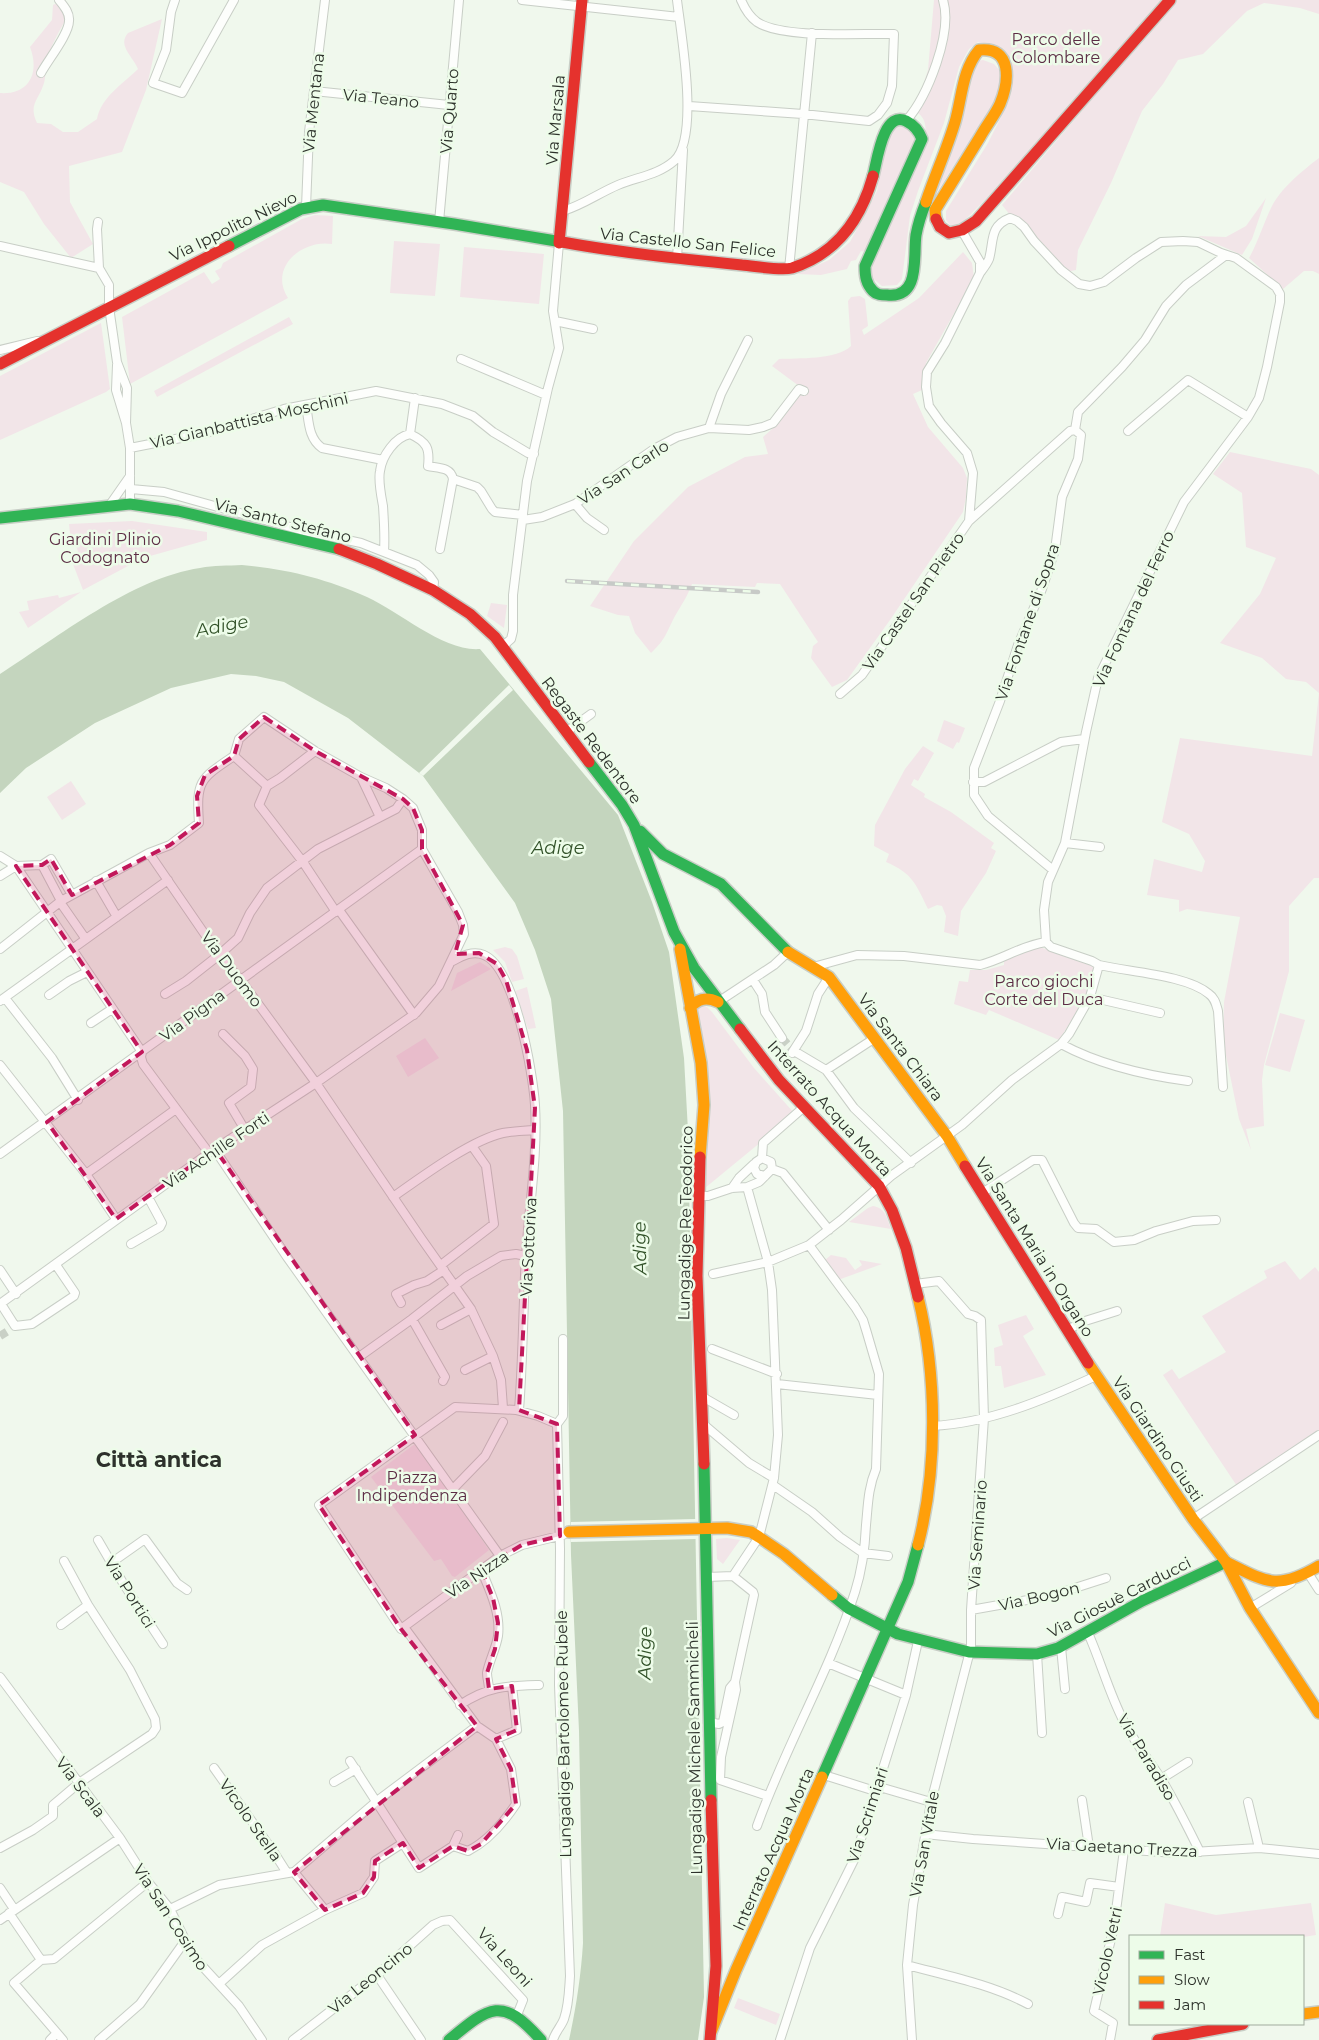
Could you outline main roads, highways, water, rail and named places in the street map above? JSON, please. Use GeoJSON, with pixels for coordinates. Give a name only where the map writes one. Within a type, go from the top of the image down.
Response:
{"type":"FeatureCollection","features":[{"type":"Feature","properties":{"kind":"water","name":"Adige"},"geometry":{"type":"Polygon","coordinates":[[[242,565],[291,572],[336,585],[367,597],[437,638],[466,648],[480,649],[618,815],[652,902],[669,952],[684,1058],[688,1131],[704,1997],[698,2040],[569,2040],[578,1992],[583,1943],[579,1731],[571,1555],[563,1111],[551,999],[535,950],[515,903],[423,776],[348,718],[284,682],[256,676],[231,674],[171,688],[95,723],[26,768],[0,793],[0,674],[96,611],[148,584],[174,574],[200,568],[242,565]]]}},
{"type":"Feature","properties":{"kind":"tunnel"},"geometry":{"type":"LineString","coordinates":[[782,1038],[794,1051]]}},
{"type":"Feature","properties":{"kind":"tunnel"},"geometry":{"type":"LineString","coordinates":[[0,1336],[8,1331]]}},
{"type":"Feature","properties":{"kind":"railway"},"geometry":{"type":"LineString","coordinates":[[567,581],[758,592]]}},
{"type":"Feature","properties":{"kind":"district","name":"Città antica"},"geometry":{"type":"Point","coordinates":[159,1460]}},
{"type":"Feature","properties":{"kind":"park label","name":"Parco delle Colombare"},"geometry":{"type":"Point","coordinates":[1056,48]}},
{"type":"Feature","properties":{"kind":"park label","name":"Giardini Plinio Codognato"},"geometry":{"type":"Point","coordinates":[105,548]}},
{"type":"Feature","properties":{"kind":"park label","name":"Parco giochi Corte del Duca"},"geometry":{"type":"Point","coordinates":[1044,990]}},
{"type":"Feature","properties":{"kind":"park label","name":"Piazza Indipendenza"},"geometry":{"type":"Point","coordinates":[412,1486]}}]}
